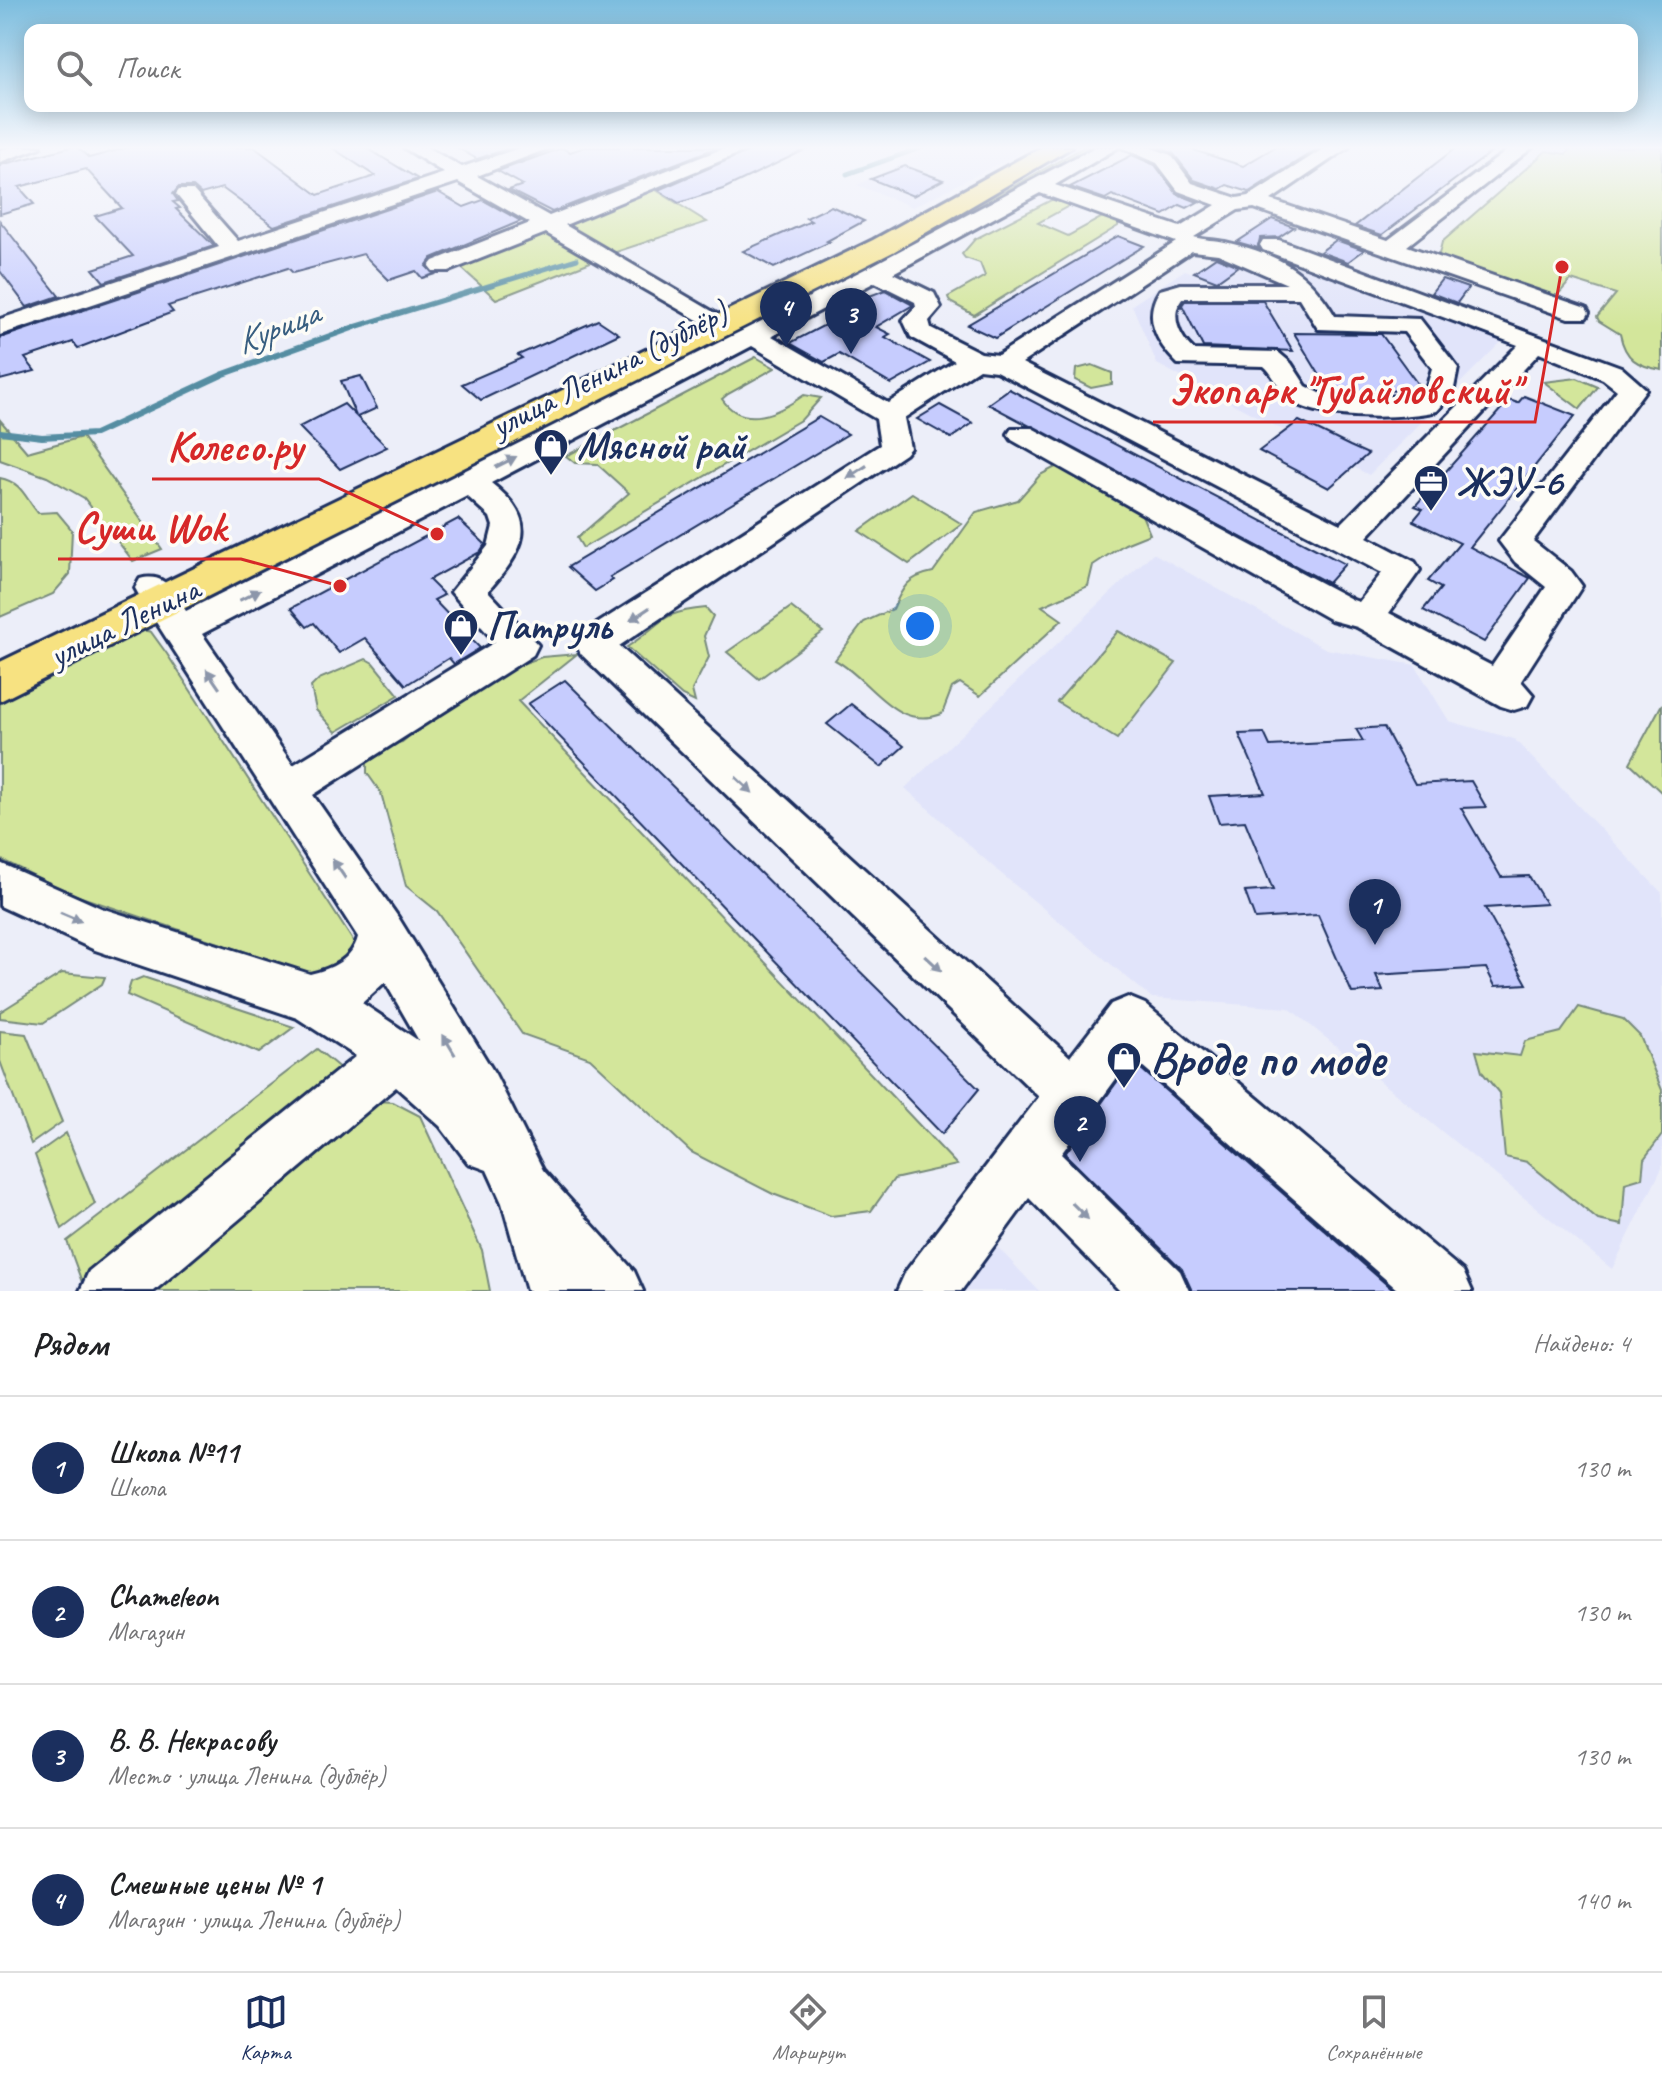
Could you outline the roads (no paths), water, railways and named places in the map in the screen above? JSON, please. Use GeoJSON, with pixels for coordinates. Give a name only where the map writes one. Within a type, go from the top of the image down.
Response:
{"type":"FeatureCollection","features":[{"type":"Feature","properties":{"kind":"main road","name":"улица Ленина"},"geometry":{"type":"LineString","coordinates":[[0,661],[165,607],[710,317],[933,207]]}},
{"type":"Feature","properties":{"kind":"main road","name":"улица Ленина"},"geometry":{"type":"LineString","coordinates":[[0,683],[165,607],[897,239],[953,207]]}},
{"type":"Feature","properties":{"kind":"street"},"geometry":{"type":"LineString","coordinates":[[197,207],[235,251]]}},
{"type":"Feature","properties":{"kind":"street"},"geometry":{"type":"LineString","coordinates":[[0,327],[367,207]]}},
{"type":"Feature","properties":{"kind":"street"},"geometry":{"type":"LineString","coordinates":[[515,207],[710,317]]}},
{"type":"Feature","properties":{"kind":"street"},"geometry":{"type":"LineString","coordinates":[[441,266],[594,207]]}},
{"type":"Feature","properties":{"kind":"street","name":"улица Ленина (дублёр)"},"geometry":{"type":"LineString","coordinates":[[165,607],[468,481],[999,207]]}},
{"type":"Feature","properties":{"kind":"street"},"geometry":{"type":"LineString","coordinates":[[1096,207],[1185,240],[1222,248],[1289,274],[1306,291],[1327,324],[1411,324],[1445,368],[1439,393],[1427,405],[1324,405],[1296,393],[1278,362],[1269,358],[1187,358],[1173,346],[1162,321],[1169,295],[1181,291],[1306,291]]}},
{"type":"Feature","properties":{"kind":"street"},"geometry":{"type":"LineString","coordinates":[[889,415],[989,362],[1185,240],[1205,221],[1235,207]]}},
{"type":"Feature","properties":{"kind":"street"},"geometry":{"type":"LineString","coordinates":[[1258,207],[1391,248],[1577,313]]}},
{"type":"Feature","properties":{"kind":"street"},"geometry":{"type":"LineString","coordinates":[[1391,248],[1445,207]]}},
{"type":"Feature","properties":{"kind":"street"},"geometry":{"type":"LineString","coordinates":[[1022,434],[1343,611],[1367,617],[1506,690],[1565,586],[1554,570],[1525,557],[1515,541],[1632,389],[1612,373],[1535,342],[1205,221]]}},
{"type":"Feature","properties":{"kind":"street"},"geometry":{"type":"LineString","coordinates":[[875,273],[925,298],[929,307],[916,320],[920,332],[989,362],[1403,570],[1367,617]]}},
{"type":"Feature","properties":{"kind":"street"},"geometry":{"type":"LineString","coordinates":[[753,336],[889,415],[895,448],[594,644],[1072,1094]]}},
{"type":"Feature","properties":{"kind":"street"},"geometry":{"type":"LineString","coordinates":[[1345,540],[1535,342]]}},
{"type":"Feature","properties":{"kind":"street"},"geometry":{"type":"LineString","coordinates":[[286,790],[520,645],[468,592],[504,547],[508,525],[505,514],[468,481]]}},
{"type":"Feature","properties":{"kind":"street"},"geometry":{"type":"LineString","coordinates":[[165,607],[382,933],[477,1092],[524,1189],[556,1291]]}},
{"type":"Feature","properties":{"kind":"street"},"geometry":{"type":"LineString","coordinates":[[0,884],[95,928],[310,998],[394,1052],[458,1108],[614,1291]]}},
{"type":"Feature","properties":{"kind":"street"},"geometry":{"type":"LineString","coordinates":[[310,998],[338,993],[354,983],[368,970],[378,953],[382,933]]}},
{"type":"Feature","properties":{"kind":"street"},"geometry":{"type":"LineString","coordinates":[[926,1291],[1128,1021],[1443,1291]]}},
{"type":"Feature","properties":{"kind":"street"},"geometry":{"type":"LineString","coordinates":[[109,1291],[378,1070],[394,1052]]}},
{"type":"Feature","properties":{"kind":"street"},"geometry":{"type":"LineString","coordinates":[[1025,1156],[1160,1291]]}},
{"type":"Feature","properties":{"kind":"waterway","name":"Курица"},"geometry":{"type":"LineString","coordinates":[[348,329],[577,259]]}},
{"type":"Feature","properties":{"kind":"waterway","name":"Курица"},"geometry":{"type":"LineString","coordinates":[[0,432],[42,437],[95,434],[224,374],[355,327]]}},
{"type":"Feature","properties":{"kind":"place","name":"Экопарк \"Губайловский\""},"geometry":{"type":"Point","coordinates":[1562,267]}},
{"type":"Feature","properties":{"kind":"place","name":"Смешные цены № 1"},"geometry":{"type":"Point","coordinates":[786,347]}},
{"type":"Feature","properties":{"kind":"place","name":"В. В. Некрасову"},"geometry":{"type":"Point","coordinates":[851,354]}},
{"type":"Feature","properties":{"kind":"place","name":"Мясной рай"},"geometry":{"type":"Point","coordinates":[551,477]}},
{"type":"Feature","properties":{"kind":"place","name":"ЖЭУ-6"},"geometry":{"type":"Point","coordinates":[1431,513]}},
{"type":"Feature","properties":{"kind":"place","name":"Колесо.ру"},"geometry":{"type":"Point","coordinates":[437,534]}},
{"type":"Feature","properties":{"kind":"place","name":"Суши Wok"},"geometry":{"type":"Point","coordinates":[340,586]}},
{"type":"Feature","properties":{"kind":"place","name":"Патруль"},"geometry":{"type":"Point","coordinates":[461,657]}},
{"type":"Feature","properties":{"kind":"place","name":"Школа №11"},"geometry":{"type":"Point","coordinates":[1375,945]}},
{"type":"Feature","properties":{"kind":"place","name":"Вроде по моде"},"geometry":{"type":"Point","coordinates":[1124,1090]}},
{"type":"Feature","properties":{"kind":"place","name":"Chameleon"},"geometry":{"type":"Point","coordinates":[1080,1162]}}]}
